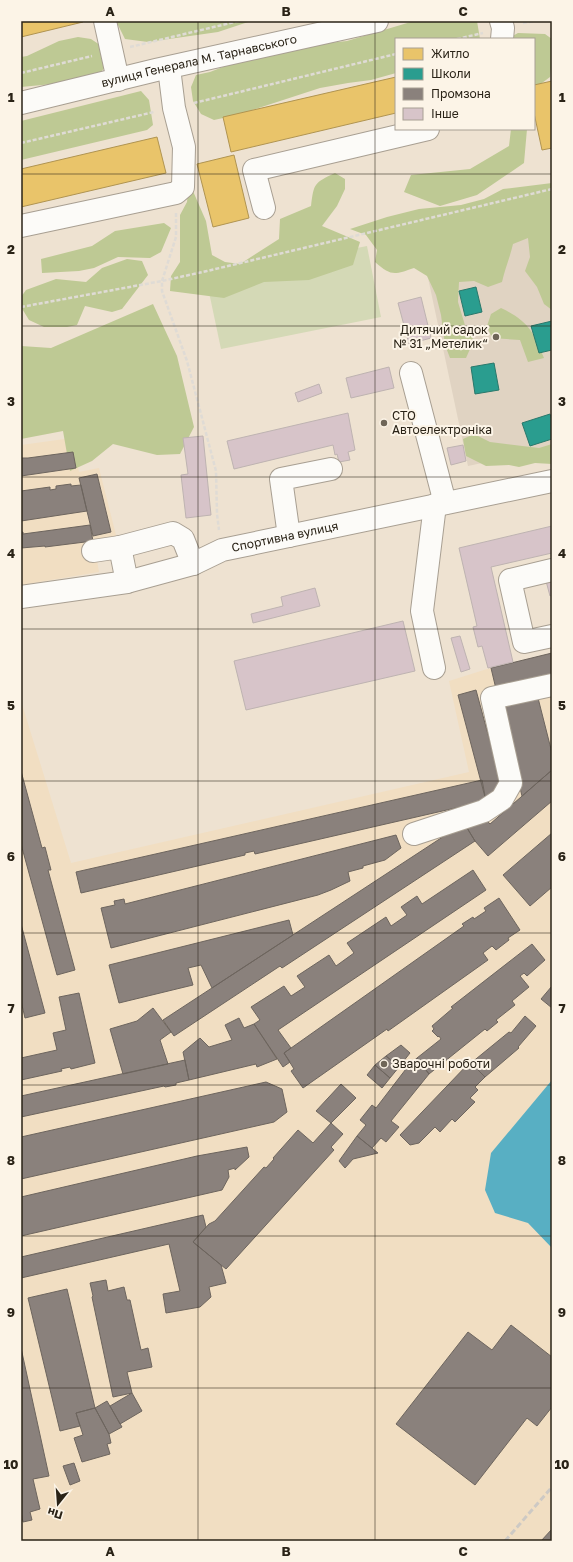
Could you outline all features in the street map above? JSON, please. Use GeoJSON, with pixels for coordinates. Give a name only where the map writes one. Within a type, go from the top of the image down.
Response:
{"type":"FeatureCollection","features":[{"type":"Feature","properties":{"kind":"street"},"geometry":{"type":"LineString","coordinates":[[105,21],[118,80]]}},
{"type":"Feature","properties":{"kind":"street","name":"вулиця Генерала М. Тарнавського"},"geometry":{"type":"LineString","coordinates":[[21,104],[169,68],[329,26],[377,21]]}},
{"type":"Feature","properties":{"kind":"street"},"geometry":{"type":"LineString","coordinates":[[501,21],[503,28],[502,38]]}},
{"type":"Feature","properties":{"kind":"street"},"geometry":{"type":"LineString","coordinates":[[21,226],[176,193],[183,187],[184,146],[174,108],[169,68]]}},
{"type":"Feature","properties":{"kind":"street"},"geometry":{"type":"LineString","coordinates":[[264,208],[254,170],[424,130]]}},
{"type":"Feature","properties":{"kind":"street"},"geometry":{"type":"LineString","coordinates":[[411,373],[440,504],[422,611],[434,668]]}},
{"type":"Feature","properties":{"kind":"street"},"geometry":{"type":"LineString","coordinates":[[289,536],[282,479],[331,469]]}},
{"type":"Feature","properties":{"kind":"street","name":"Спортивна вулиця"},"geometry":{"type":"LineString","coordinates":[[21,597],[127,582],[193,564],[222,550],[552,481]]}},
{"type":"Feature","properties":{"kind":"street"},"geometry":{"type":"LineString","coordinates":[[93,551],[120,547],[173,533],[183,539],[193,564]]}},
{"type":"Feature","properties":{"kind":"street"},"geometry":{"type":"LineString","coordinates":[[120,547],[127,582]]}},
{"type":"Feature","properties":{"kind":"street"},"geometry":{"type":"LineString","coordinates":[[552,570],[510,580],[524,642],[552,636]]}},
{"type":"Feature","properties":{"kind":"street"},"geometry":{"type":"LineString","coordinates":[[414,834],[484,811],[502,799],[511,783],[492,698],[552,685]]}},
{"type":"Feature","properties":{"kind":"path"},"geometry":{"type":"LineString","coordinates":[[21,143],[174,108],[395,54]]}},
{"type":"Feature","properties":{"kind":"path"},"geometry":{"type":"LineString","coordinates":[[21,307],[162,281],[552,189]]}},
{"type":"Feature","properties":{"kind":"path"},"geometry":{"type":"LineString","coordinates":[[176,193],[176,237],[162,281],[162,291],[187,361],[216,471],[216,514],[222,550]]}},
{"type":"Feature","properties":{"kind":"shaded area","name":"Дитячий садок № 31 „Метелик“"},"geometry":{"type":"Polygon","coordinates":[[[552,197],[552,448],[468,466],[417,226],[552,197]]]}},
{"type":"Feature","properties":{"kind":"shaded area"},"geometry":{"type":"Polygon","coordinates":[[[72,438],[79,472],[99,468],[117,539],[94,543],[99,572],[21,585],[21,445],[72,438]]]}},
{"type":"Feature","properties":{"kind":"shaded area"},"geometry":{"type":"Polygon","coordinates":[[[552,653],[552,1541],[21,1541],[21,701],[71,863],[469,772],[449,681],[487,669],[552,653]]]}},
{"type":"Feature","properties":{"kind":"green space"},"geometry":{"type":"Polygon","coordinates":[[[116,21],[251,21],[218,32],[148,42],[125,39],[116,21]]]}},
{"type":"Feature","properties":{"kind":"green space"},"geometry":{"type":"Polygon","coordinates":[[[414,21],[477,21],[480,38],[395,38],[395,73],[371,80],[320,88],[237,115],[214,120],[201,114],[193,101],[191,87],[196,75],[210,72],[251,56],[280,48],[347,41],[414,21]]]}},
{"type":"Feature","properties":{"kind":"green space"},"geometry":{"type":"Polygon","coordinates":[[[518,33],[545,34],[552,39],[550,77],[535,88],[535,38],[509,38],[518,33]]]}},
{"type":"Feature","properties":{"kind":"green space"},"geometry":{"type":"Polygon","coordinates":[[[78,37],[91,39],[109,51],[110,61],[101,72],[63,83],[21,87],[21,57],[27,56],[59,41],[78,37]]]}},
{"type":"Feature","properties":{"kind":"green space"},"geometry":{"type":"Polygon","coordinates":[[[141,91],[149,100],[153,125],[147,130],[21,160],[21,121],[141,91]]]}},
{"type":"Feature","properties":{"kind":"green space"},"geometry":{"type":"Polygon","coordinates":[[[511,130],[527,130],[524,163],[477,195],[440,206],[404,192],[411,175],[470,169],[509,146],[511,130]]]}},
{"type":"Feature","properties":{"kind":"green space"},"geometry":{"type":"Polygon","coordinates":[[[335,173],[345,179],[345,189],[337,206],[322,226],[360,242],[353,265],[309,280],[264,282],[224,298],[170,291],[171,276],[180,262],[180,215],[187,202],[189,182],[206,221],[212,255],[225,262],[240,264],[279,239],[280,219],[311,206],[314,188],[316,185],[323,179],[335,173]]]}},
{"type":"Feature","properties":{"kind":"green space"},"geometry":{"type":"Polygon","coordinates":[[[552,183],[552,310],[544,304],[537,287],[525,271],[530,257],[528,238],[513,244],[502,282],[488,287],[474,281],[459,282],[458,302],[467,332],[474,340],[466,358],[450,358],[445,345],[441,315],[436,295],[427,276],[414,268],[397,273],[385,270],[375,262],[377,250],[366,235],[350,229],[387,217],[419,209],[461,205],[484,199],[503,189],[552,183]]]}},
{"type":"Feature","properties":{"kind":"green space"},"geometry":{"type":"Polygon","coordinates":[[[164,223],[171,228],[161,252],[150,258],[118,257],[94,268],[79,271],[42,273],[41,259],[92,246],[115,231],[164,223]]]}},
{"type":"Feature","properties":{"kind":"green space"},"geometry":{"type":"Polygon","coordinates":[[[367,246],[381,317],[221,349],[206,278],[367,246]]]}},
{"type":"Feature","properties":{"kind":"green space"},"geometry":{"type":"Polygon","coordinates":[[[127,259],[142,261],[148,275],[122,309],[112,312],[85,306],[77,325],[67,327],[44,327],[29,320],[21,307],[21,297],[26,290],[56,279],[86,282],[102,268],[127,259]]]}},
{"type":"Feature","properties":{"kind":"green space"},"geometry":{"type":"Polygon","coordinates":[[[153,304],[177,356],[194,427],[180,454],[157,455],[113,444],[92,461],[70,471],[63,431],[21,439],[21,346],[51,348],[153,304]]]}},
{"type":"Feature","properties":{"kind":"green space"},"geometry":{"type":"Polygon","coordinates":[[[501,308],[524,322],[533,334],[544,358],[528,362],[520,340],[492,338],[487,326],[491,314],[501,308]]]}},
{"type":"Feature","properties":{"kind":"green space"},"geometry":{"type":"Polygon","coordinates":[[[474,434],[490,442],[539,448],[552,444],[552,464],[535,463],[519,467],[509,465],[486,466],[466,456],[463,439],[474,434]]]}},
{"type":"Feature","properties":{"kind":"water"},"geometry":{"type":"Polygon","coordinates":[[[552,1080],[552,1248],[528,1223],[495,1213],[485,1190],[491,1153],[552,1080]]]}},
{"type":"Feature","properties":{"kind":"building: Житло"},"geometry":{"type":"Polygon","coordinates":[[[21,21],[83,21],[83,22],[21,37],[21,21]]]}},
{"type":"Feature","properties":{"kind":"building: Житло"},"geometry":{"type":"Polygon","coordinates":[[[395,77],[395,113],[231,152],[223,117],[395,77]]]}},
{"type":"Feature","properties":{"kind":"building: Житло"},"geometry":{"type":"Polygon","coordinates":[[[552,81],[552,148],[542,150],[535,118],[535,85],[552,81]]]}},
{"type":"Feature","properties":{"kind":"building: Житло"},"geometry":{"type":"Polygon","coordinates":[[[157,137],[166,173],[21,207],[21,169],[157,137]]]}},
{"type":"Feature","properties":{"kind":"building: Житло"},"geometry":{"type":"Polygon","coordinates":[[[234,155],[249,218],[213,227],[197,164],[234,155]]]}},
{"type":"Feature","properties":{"kind":"building: Школи"},"geometry":{"type":"Polygon","coordinates":[[[476,287],[482,312],[465,316],[459,291],[476,287]]]}},
{"type":"Feature","properties":{"kind":"building: Школи"},"geometry":{"type":"Polygon","coordinates":[[[552,321],[552,350],[539,353],[531,326],[552,321]]]}},
{"type":"Feature","properties":{"kind":"building: Школи"},"geometry":{"type":"Polygon","coordinates":[[[494,363],[499,390],[475,394],[471,367],[494,363]]]}},
{"type":"Feature","properties":{"kind":"building: Школи"},"geometry":{"type":"Polygon","coordinates":[[[550,414],[552,420],[552,439],[530,446],[522,423],[550,414]]]}},
{"type":"Feature","properties":{"kind":"building: Промзона"},"geometry":{"type":"Polygon","coordinates":[[[73,452],[76,468],[21,476],[21,458],[73,452]]]}},
{"type":"Feature","properties":{"kind":"building: Промзона"},"geometry":{"type":"Polygon","coordinates":[[[97,474],[111,532],[93,536],[79,478],[97,474]]]}},
{"type":"Feature","properties":{"kind":"building: Промзона"},"geometry":{"type":"Polygon","coordinates":[[[71,484],[71,486],[81,485],[87,511],[21,521],[21,491],[50,487],[50,490],[56,489],[56,486],[71,484]]]}},
{"type":"Feature","properties":{"kind":"building: Промзона"},"geometry":{"type":"Polygon","coordinates":[[[90,525],[93,541],[45,547],[21,548],[21,532],[23,532],[23,534],[90,525]]]}},
{"type":"Feature","properties":{"kind":"building: Промзона"},"geometry":{"type":"Polygon","coordinates":[[[552,653],[552,676],[496,689],[491,668],[552,653]]]}},
{"type":"Feature","properties":{"kind":"building: Промзона"},"geometry":{"type":"Polygon","coordinates":[[[476,690],[501,782],[494,795],[485,797],[458,695],[476,690]]]}},
{"type":"Feature","properties":{"kind":"building: Промзона"},"geometry":{"type":"Polygon","coordinates":[[[537,694],[552,753],[552,770],[522,796],[499,704],[537,694]]]}},
{"type":"Feature","properties":{"kind":"building: Промзона"},"geometry":{"type":"Polygon","coordinates":[[[552,770],[552,801],[488,856],[475,841],[464,823],[481,814],[490,824],[552,770]]]}},
{"type":"Feature","properties":{"kind":"building: Промзона"},"geometry":{"type":"Polygon","coordinates":[[[21,771],[42,848],[45,847],[51,870],[48,870],[75,970],[57,975],[21,844],[21,771]]]}},
{"type":"Feature","properties":{"kind":"building: Промзона"},"geometry":{"type":"Polygon","coordinates":[[[482,780],[486,801],[255,854],[254,851],[245,853],[245,855],[81,893],[76,872],[482,780]]]}},
{"type":"Feature","properties":{"kind":"building: Промзона"},"geometry":{"type":"Polygon","coordinates":[[[464,823],[475,841],[282,968],[280,966],[174,1036],[163,1020],[464,823]]]}},
{"type":"Feature","properties":{"kind":"building: Промзона"},"geometry":{"type":"Polygon","coordinates":[[[552,833],[552,887],[530,906],[503,875],[552,833]]]}},
{"type":"Feature","properties":{"kind":"building: Промзона"},"geometry":{"type":"Polygon","coordinates":[[[396,835],[401,848],[385,860],[348,872],[350,881],[331,890],[318,895],[111,948],[101,908],[115,905],[114,901],[124,899],[125,904],[396,835]]]}},
{"type":"Feature","properties":{"kind":"building: Промзона"},"geometry":{"type":"Polygon","coordinates":[[[473,870],[486,890],[278,1030],[291,1048],[284,1053],[290,1062],[283,1067],[254,1024],[260,1020],[251,1007],[284,986],[291,996],[305,987],[297,976],[329,955],[336,966],[354,953],[347,943],[386,917],[391,926],[407,915],[401,907],[417,896],[422,904],[473,870]]]}},
{"type":"Feature","properties":{"kind":"building: Промзона"},"geometry":{"type":"Polygon","coordinates":[[[499,898],[520,930],[508,938],[509,940],[496,950],[492,946],[483,953],[488,960],[388,1031],[387,1029],[303,1088],[291,1071],[294,1069],[284,1053],[464,926],[462,924],[473,917],[474,919],[486,911],[484,908],[499,898]]]}},
{"type":"Feature","properties":{"kind":"building: Промзона"},"geometry":{"type":"Polygon","coordinates":[[[289,920],[293,935],[212,988],[201,965],[188,968],[193,985],[119,1003],[109,965],[289,920]]]}},
{"type":"Feature","properties":{"kind":"building: Промзона"},"geometry":{"type":"Polygon","coordinates":[[[21,924],[45,1013],[25,1018],[21,1001],[21,924]]]}},
{"type":"Feature","properties":{"kind":"building: Промзона"},"geometry":{"type":"Polygon","coordinates":[[[532,944],[545,960],[527,976],[524,973],[520,976],[529,987],[512,1001],[515,1005],[496,1020],[498,1022],[487,1031],[485,1029],[429,1074],[417,1058],[441,1039],[432,1031],[434,1029],[432,1026],[453,1008],[451,1007],[532,944]]]}},
{"type":"Feature","properties":{"kind":"building: Промзона"},"geometry":{"type":"Polygon","coordinates":[[[552,986],[552,1008],[541,999],[552,986]]]}},
{"type":"Feature","properties":{"kind":"building: Промзона"},"geometry":{"type":"Polygon","coordinates":[[[79,993],[95,1063],[71,1069],[70,1067],[61,1069],[62,1071],[21,1080],[21,1058],[57,1050],[53,1033],[66,1030],[59,997],[79,993]]]}},
{"type":"Feature","properties":{"kind":"building: Промзона"},"geometry":{"type":"Polygon","coordinates":[[[153,1008],[171,1032],[160,1040],[168,1064],[123,1074],[110,1029],[137,1021],[153,1008]]]}},
{"type":"Feature","properties":{"kind":"building: Промзона"},"geometry":{"type":"Polygon","coordinates":[[[525,1016],[536,1026],[518,1047],[519,1048],[485,1077],[471,1063],[509,1032],[511,1033],[525,1016]]]}},
{"type":"Feature","properties":{"kind":"building: Промзона"},"geometry":{"type":"Polygon","coordinates":[[[239,1018],[244,1028],[254,1024],[277,1059],[257,1067],[256,1064],[189,1080],[183,1052],[200,1038],[209,1047],[232,1040],[225,1025],[239,1018]]]}},
{"type":"Feature","properties":{"kind":"building: Промзона"},"geometry":{"type":"Polygon","coordinates":[[[401,1045],[410,1053],[399,1067],[386,1056],[401,1045]]]}},
{"type":"Feature","properties":{"kind":"building: Промзона"},"geometry":{"type":"Polygon","coordinates":[[[386,1056],[399,1067],[390,1078],[375,1065],[386,1056]]]}},
{"type":"Feature","properties":{"kind":"building: Промзона"},"geometry":{"type":"Polygon","coordinates":[[[417,1058],[429,1074],[391,1121],[399,1127],[386,1142],[381,1138],[372,1148],[357,1136],[366,1125],[360,1120],[372,1105],[376,1108],[409,1065],[417,1058]]]}},
{"type":"Feature","properties":{"kind":"building: Промзона"},"geometry":{"type":"Polygon","coordinates":[[[185,1060],[189,1080],[176,1083],[176,1085],[164,1086],[21,1117],[21,1096],[185,1060]]]}},
{"type":"Feature","properties":{"kind":"building: Промзона"},"geometry":{"type":"Polygon","coordinates":[[[470,1062],[485,1077],[475,1087],[478,1090],[470,1098],[475,1102],[455,1122],[452,1119],[440,1132],[435,1127],[419,1143],[410,1145],[400,1135],[470,1062]]]}},
{"type":"Feature","properties":{"kind":"building: Промзона"},"geometry":{"type":"Polygon","coordinates":[[[375,1065],[390,1078],[382,1088],[367,1075],[375,1065]]]}},
{"type":"Feature","properties":{"kind":"building: Промзона"},"geometry":{"type":"Polygon","coordinates":[[[266,1082],[282,1089],[287,1112],[274,1122],[21,1179],[21,1137],[266,1082]]]}},
{"type":"Feature","properties":{"kind":"building: Промзона"},"geometry":{"type":"Polygon","coordinates":[[[341,1084],[356,1098],[331,1123],[316,1111],[341,1084]]]}},
{"type":"Feature","properties":{"kind":"building: Промзона"},"geometry":{"type":"Polygon","coordinates":[[[331,1123],[343,1134],[331,1147],[334,1150],[226,1269],[193,1242],[209,1224],[215,1221],[264,1167],[266,1168],[298,1130],[313,1143],[331,1123]]]}},
{"type":"Feature","properties":{"kind":"building: Промзона"},"geometry":{"type":"Polygon","coordinates":[[[357,1136],[378,1153],[353,1159],[345,1168],[339,1161],[357,1136]]]}},
{"type":"Feature","properties":{"kind":"building: Промзона"},"geometry":{"type":"Polygon","coordinates":[[[247,1147],[249,1157],[235,1170],[235,1168],[228,1170],[229,1177],[222,1190],[21,1236],[21,1197],[197,1156],[247,1147]]]}},
{"type":"Feature","properties":{"kind":"building: Промзона"},"geometry":{"type":"Polygon","coordinates":[[[203,1215],[206,1227],[193,1242],[221,1265],[226,1283],[209,1287],[211,1297],[200,1307],[166,1313],[163,1294],[180,1291],[169,1244],[21,1278],[21,1257],[203,1215]]]}},
{"type":"Feature","properties":{"kind":"building: Промзона"},"geometry":{"type":"Polygon","coordinates":[[[106,1280],[108,1291],[124,1287],[127,1300],[130,1300],[141,1350],[148,1348],[152,1367],[127,1372],[132,1393],[113,1397],[90,1283],[106,1280]]]}},
{"type":"Feature","properties":{"kind":"building: Промзона"},"geometry":{"type":"Polygon","coordinates":[[[67,1289],[95,1408],[76,1413],[80,1426],[60,1431],[28,1298],[67,1289]]]}},
{"type":"Feature","properties":{"kind":"building: Промзона"},"geometry":{"type":"Polygon","coordinates":[[[511,1325],[552,1357],[552,1407],[537,1426],[527,1418],[475,1485],[396,1424],[468,1332],[492,1350],[511,1325]]]}},
{"type":"Feature","properties":{"kind":"building: Промзона"},"geometry":{"type":"Polygon","coordinates":[[[21,1348],[49,1476],[33,1479],[40,1509],[30,1512],[32,1520],[23,1522],[21,1512],[21,1348]]]}},
{"type":"Feature","properties":{"kind":"building: Промзона"},"geometry":{"type":"Polygon","coordinates":[[[132,1393],[142,1411],[120,1424],[110,1406],[132,1393]]]}},
{"type":"Feature","properties":{"kind":"building: Промзона"},"geometry":{"type":"Polygon","coordinates":[[[107,1401],[122,1427],[109,1434],[95,1408],[107,1401]]]}},
{"type":"Feature","properties":{"kind":"building: Промзона"},"geometry":{"type":"Polygon","coordinates":[[[95,1408],[109,1434],[111,1443],[107,1444],[110,1454],[82,1462],[74,1438],[83,1435],[76,1413],[95,1408]]]}},
{"type":"Feature","properties":{"kind":"building: Промзона"},"geometry":{"type":"Polygon","coordinates":[[[74,1463],[80,1481],[70,1485],[63,1466],[74,1463]]]}},
{"type":"Feature","properties":{"kind":"building: Промзона"},"geometry":{"type":"Polygon","coordinates":[[[552,1529],[552,1541],[541,1541],[552,1529]]]}},
{"type":"Feature","properties":{"kind":"building: Інше"},"geometry":{"type":"Polygon","coordinates":[[[421,297],[431,338],[409,344],[398,303],[421,297]]]}},
{"type":"Feature","properties":{"kind":"building: Інше"},"geometry":{"type":"Polygon","coordinates":[[[389,367],[394,388],[351,398],[346,378],[389,367]]]}},
{"type":"Feature","properties":{"kind":"building: Інше"},"geometry":{"type":"Polygon","coordinates":[[[319,384],[322,393],[298,402],[295,393],[319,384]]]}},
{"type":"Feature","properties":{"kind":"building: Інше"},"geometry":{"type":"Polygon","coordinates":[[[348,413],[355,450],[348,452],[350,460],[339,462],[337,454],[335,455],[333,445],[234,469],[227,441],[348,413]]]}},
{"type":"Feature","properties":{"kind":"building: Інше"},"geometry":{"type":"Polygon","coordinates":[[[203,436],[211,515],[186,518],[181,475],[188,474],[183,438],[203,436]]]}},
{"type":"Feature","properties":{"kind":"building: Інше"},"geometry":{"type":"Polygon","coordinates":[[[463,445],[466,461],[451,465],[447,448],[463,445]]]}},
{"type":"Feature","properties":{"kind":"building: Інше"},"geometry":{"type":"Polygon","coordinates":[[[552,526],[552,553],[491,567],[513,662],[488,668],[482,646],[478,647],[473,627],[477,626],[459,548],[552,526]]]}},
{"type":"Feature","properties":{"kind":"building: Інше"},"geometry":{"type":"Polygon","coordinates":[[[552,580],[552,595],[550,596],[546,581],[552,580]]]}},
{"type":"Feature","properties":{"kind":"building: Інше"},"geometry":{"type":"Polygon","coordinates":[[[315,588],[320,606],[253,623],[251,614],[283,606],[281,597],[315,588]]]}},
{"type":"Feature","properties":{"kind":"building: Інше"},"geometry":{"type":"Polygon","coordinates":[[[403,621],[415,671],[246,710],[234,661],[403,621]]]}},
{"type":"Feature","properties":{"kind":"building: Інше"},"geometry":{"type":"Polygon","coordinates":[[[460,636],[470,669],[461,672],[451,638],[460,636]]]}},
{"type":"Feature","properties":{"kind":"railway"},"geometry":{"type":"LineString","coordinates":[[505,1541],[552,1487]]}},
{"type":"Feature","properties":{"kind":"place","name":"Дитячий садок № 31 „Метелик“"},"geometry":{"type":"Point","coordinates":[496,337]}},
{"type":"Feature","properties":{"kind":"place","name":"СТО Автоелектроніка"},"geometry":{"type":"Point","coordinates":[384,423]}},
{"type":"Feature","properties":{"kind":"place","name":"Зварочні роботи"},"geometry":{"type":"Point","coordinates":[384,1064]}}]}
